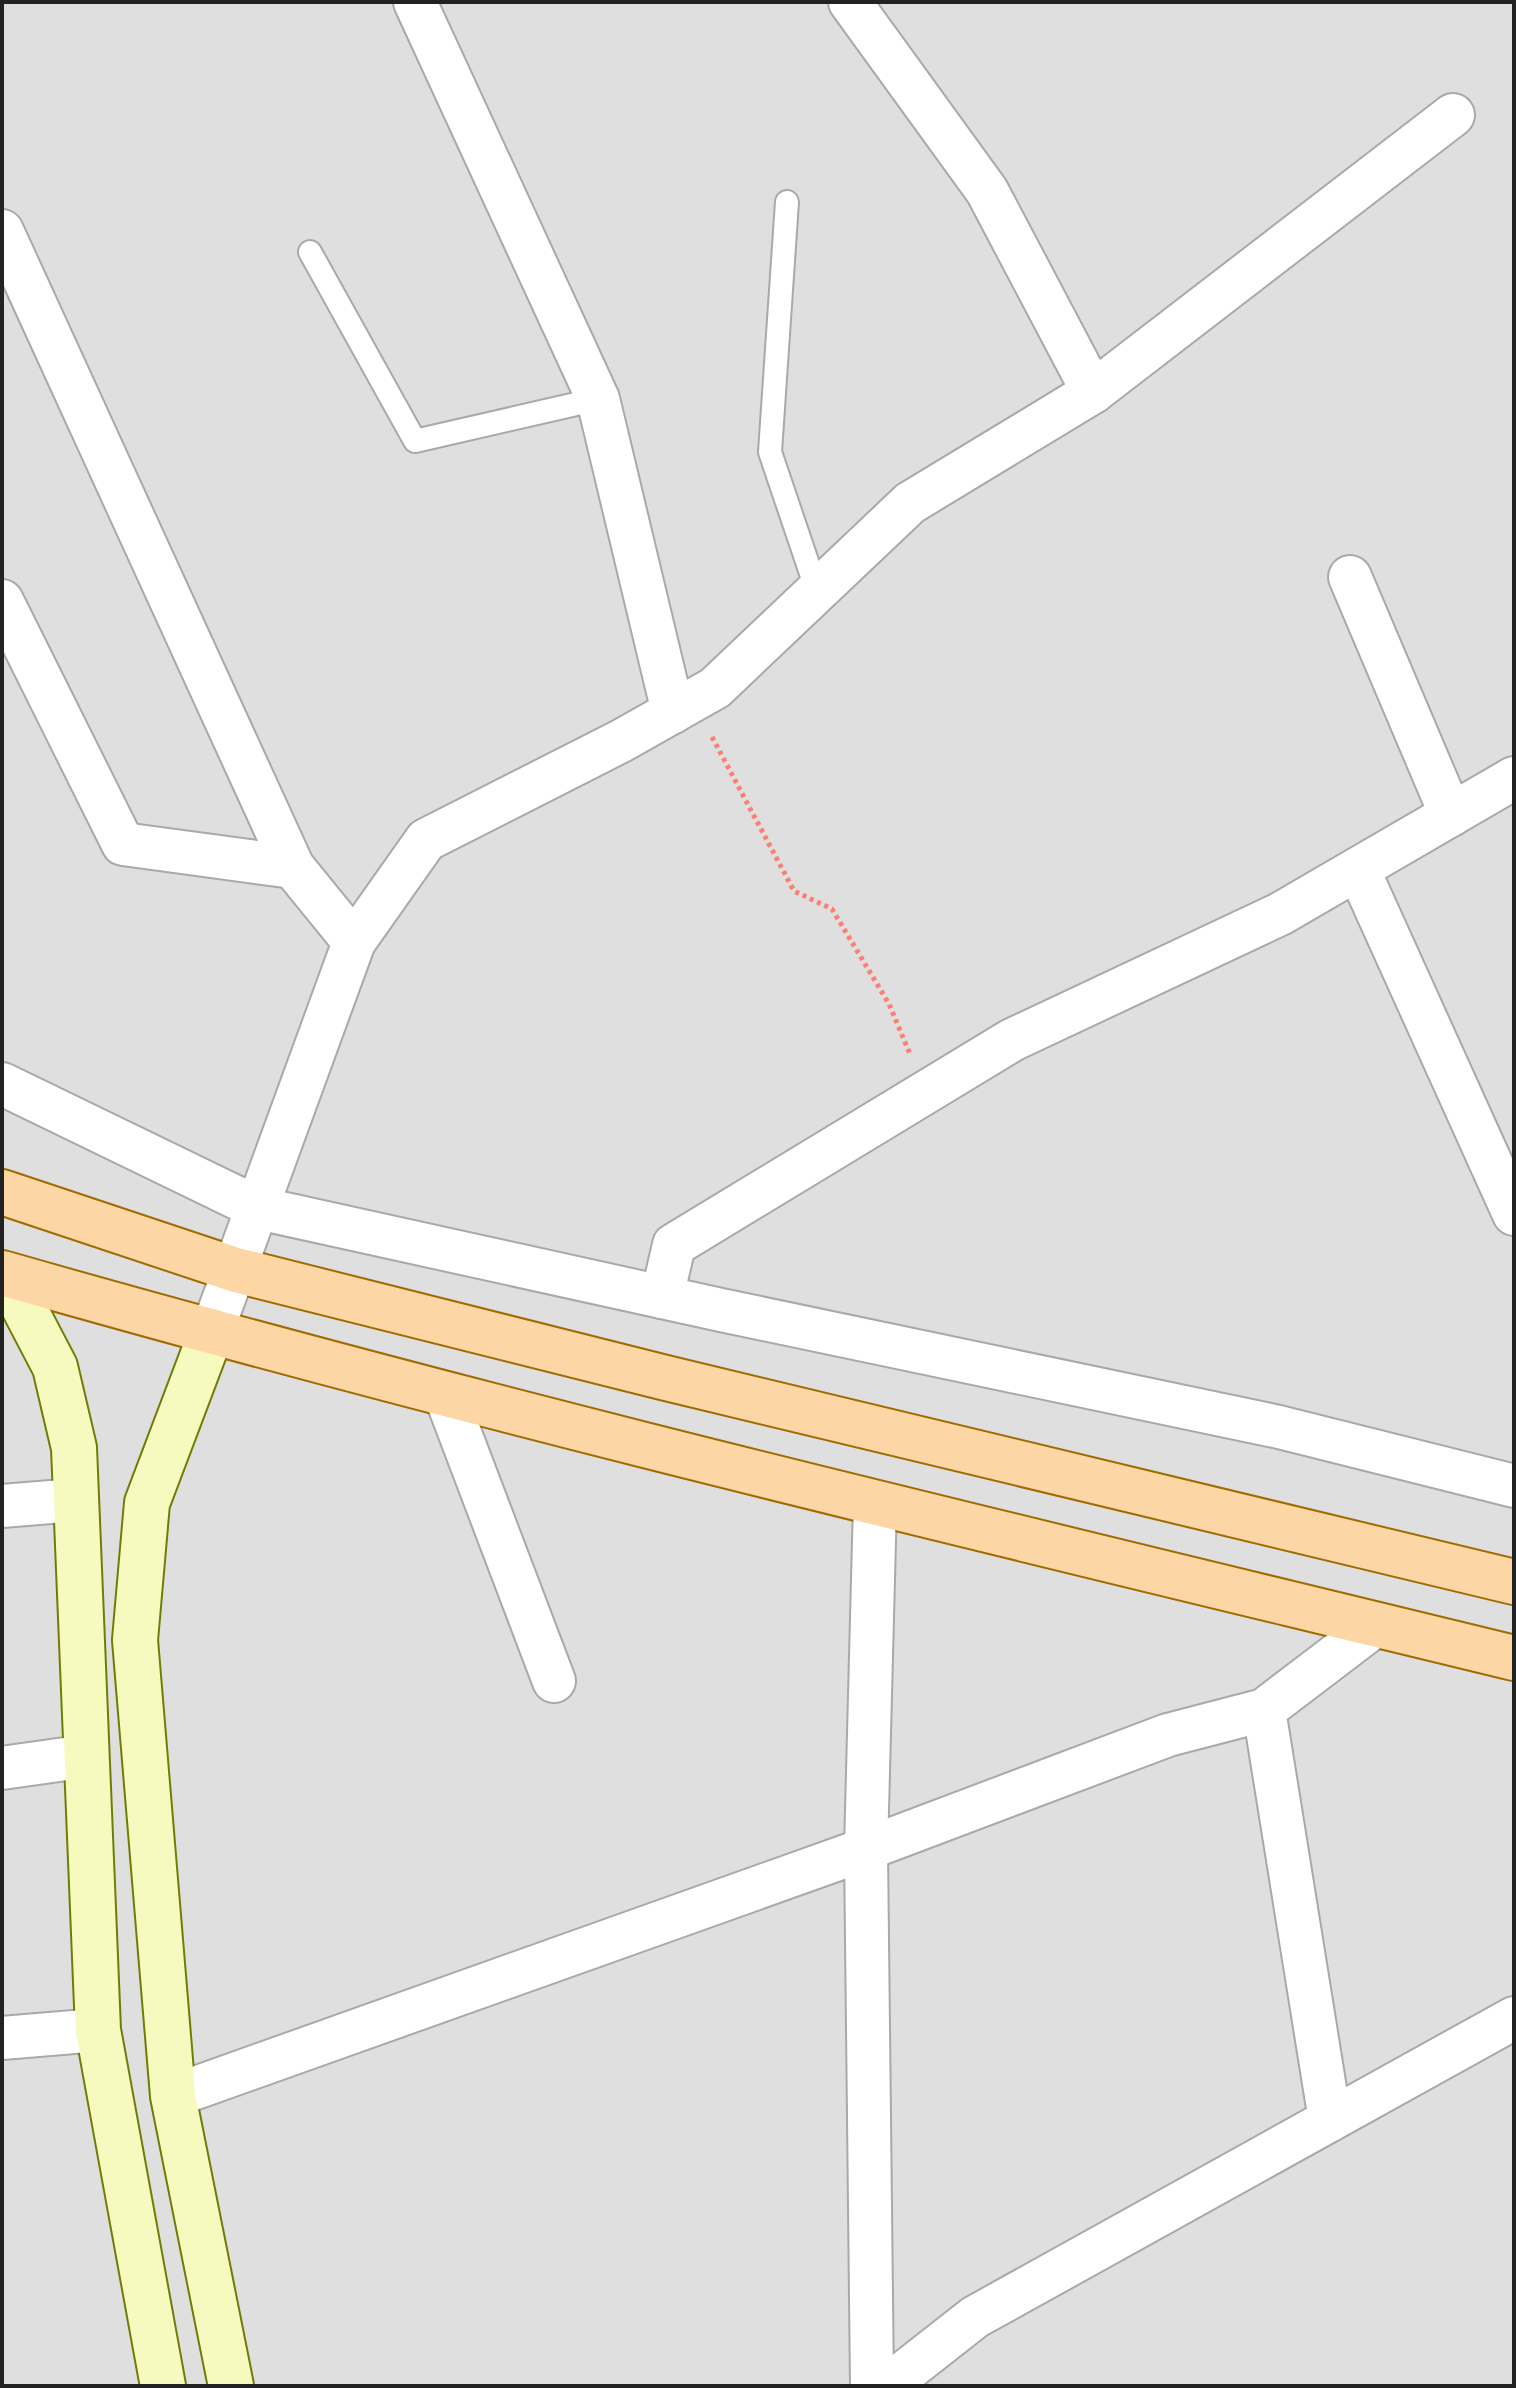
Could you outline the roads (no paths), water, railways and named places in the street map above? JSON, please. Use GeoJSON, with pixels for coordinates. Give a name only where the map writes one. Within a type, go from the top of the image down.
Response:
{"type":"FeatureCollection","features":[{"type":"Feature","properties":{"kind":"main road"},"geometry":{"type":"LineString","coordinates":[[2,1192],[236,1270],[697,1386],[1514,1582]]}},
{"type":"Feature","properties":{"kind":"main road"},"geometry":{"type":"LineString","coordinates":[[5,1274],[445,1394],[1514,1658]]}},
{"type":"Feature","properties":{"kind":"street"},"geometry":{"type":"LineString","coordinates":[[415,2],[598,399],[683,706]]}},
{"type":"Feature","properties":{"kind":"street"},"geometry":{"type":"LineString","coordinates":[[850,2],[987,191],[1093,392]]}},
{"type":"Feature","properties":{"kind":"street"},"geometry":{"type":"LineString","coordinates":[[231,2386],[173,2096],[135,1640],[147,1503],[236,1270],[354,942],[426,840],[621,741],[715,688],[910,503],[1093,392],[1453,115]]}},
{"type":"Feature","properties":{"kind":"street"},"geometry":{"type":"LineString","coordinates":[[2,231],[293,867],[354,942]]}},
{"type":"Feature","properties":{"kind":"street"},"geometry":{"type":"LineString","coordinates":[[1350,577],[1451,815]]}},
{"type":"Feature","properties":{"kind":"street"},"geometry":{"type":"LineString","coordinates":[[2,601],[123,844],[293,867]]}},
{"type":"Feature","properties":{"kind":"street"},"geometry":{"type":"LineString","coordinates":[[662,1297],[674,1245],[1012,1040],[1280,914],[1514,778]]}},
{"type":"Feature","properties":{"kind":"street"},"geometry":{"type":"LineString","coordinates":[[1358,869],[1514,1214]]}},
{"type":"Feature","properties":{"kind":"street"},"geometry":{"type":"LineString","coordinates":[[2,1084],[258,1208],[1279,1427],[1514,1486]]}},
{"type":"Feature","properties":{"kind":"street"},"geometry":{"type":"LineString","coordinates":[[5,1274],[55,1367],[74,1448],[98,2030],[163,2386]]}},
{"type":"Feature","properties":{"kind":"street"},"geometry":{"type":"LineString","coordinates":[[445,1394],[554,1681]]}},
{"type":"Feature","properties":{"kind":"street"},"geometry":{"type":"LineString","coordinates":[[2,1506],[76,1500]]}},
{"type":"Feature","properties":{"kind":"street"},"geometry":{"type":"LineString","coordinates":[[872,2386],[866,1849],[875,1502]]}},
{"type":"Feature","properties":{"kind":"street"},"geometry":{"type":"LineString","coordinates":[[173,2096],[866,1849],[1168,1735],[1264,1710],[1377,1624]]}},
{"type":"Feature","properties":{"kind":"street"},"geometry":{"type":"LineString","coordinates":[[1264,1710],[1330,2120]]}},
{"type":"Feature","properties":{"kind":"street"},"geometry":{"type":"LineString","coordinates":[[2,1768],[87,1756]]}},
{"type":"Feature","properties":{"kind":"street"},"geometry":{"type":"LineString","coordinates":[[887,2386],[975,2317],[1514,2018]]}},
{"type":"Feature","properties":{"kind":"street"},"geometry":{"type":"LineString","coordinates":[[2,2038],[98,2030]]}},
{"type":"Feature","properties":{"kind":"lane"},"geometry":{"type":"LineString","coordinates":[[787,202],[770,452],[817,591]]}},
{"type":"Feature","properties":{"kind":"lane"},"geometry":{"type":"LineString","coordinates":[[310,252],[415,441],[598,399]]}}]}
